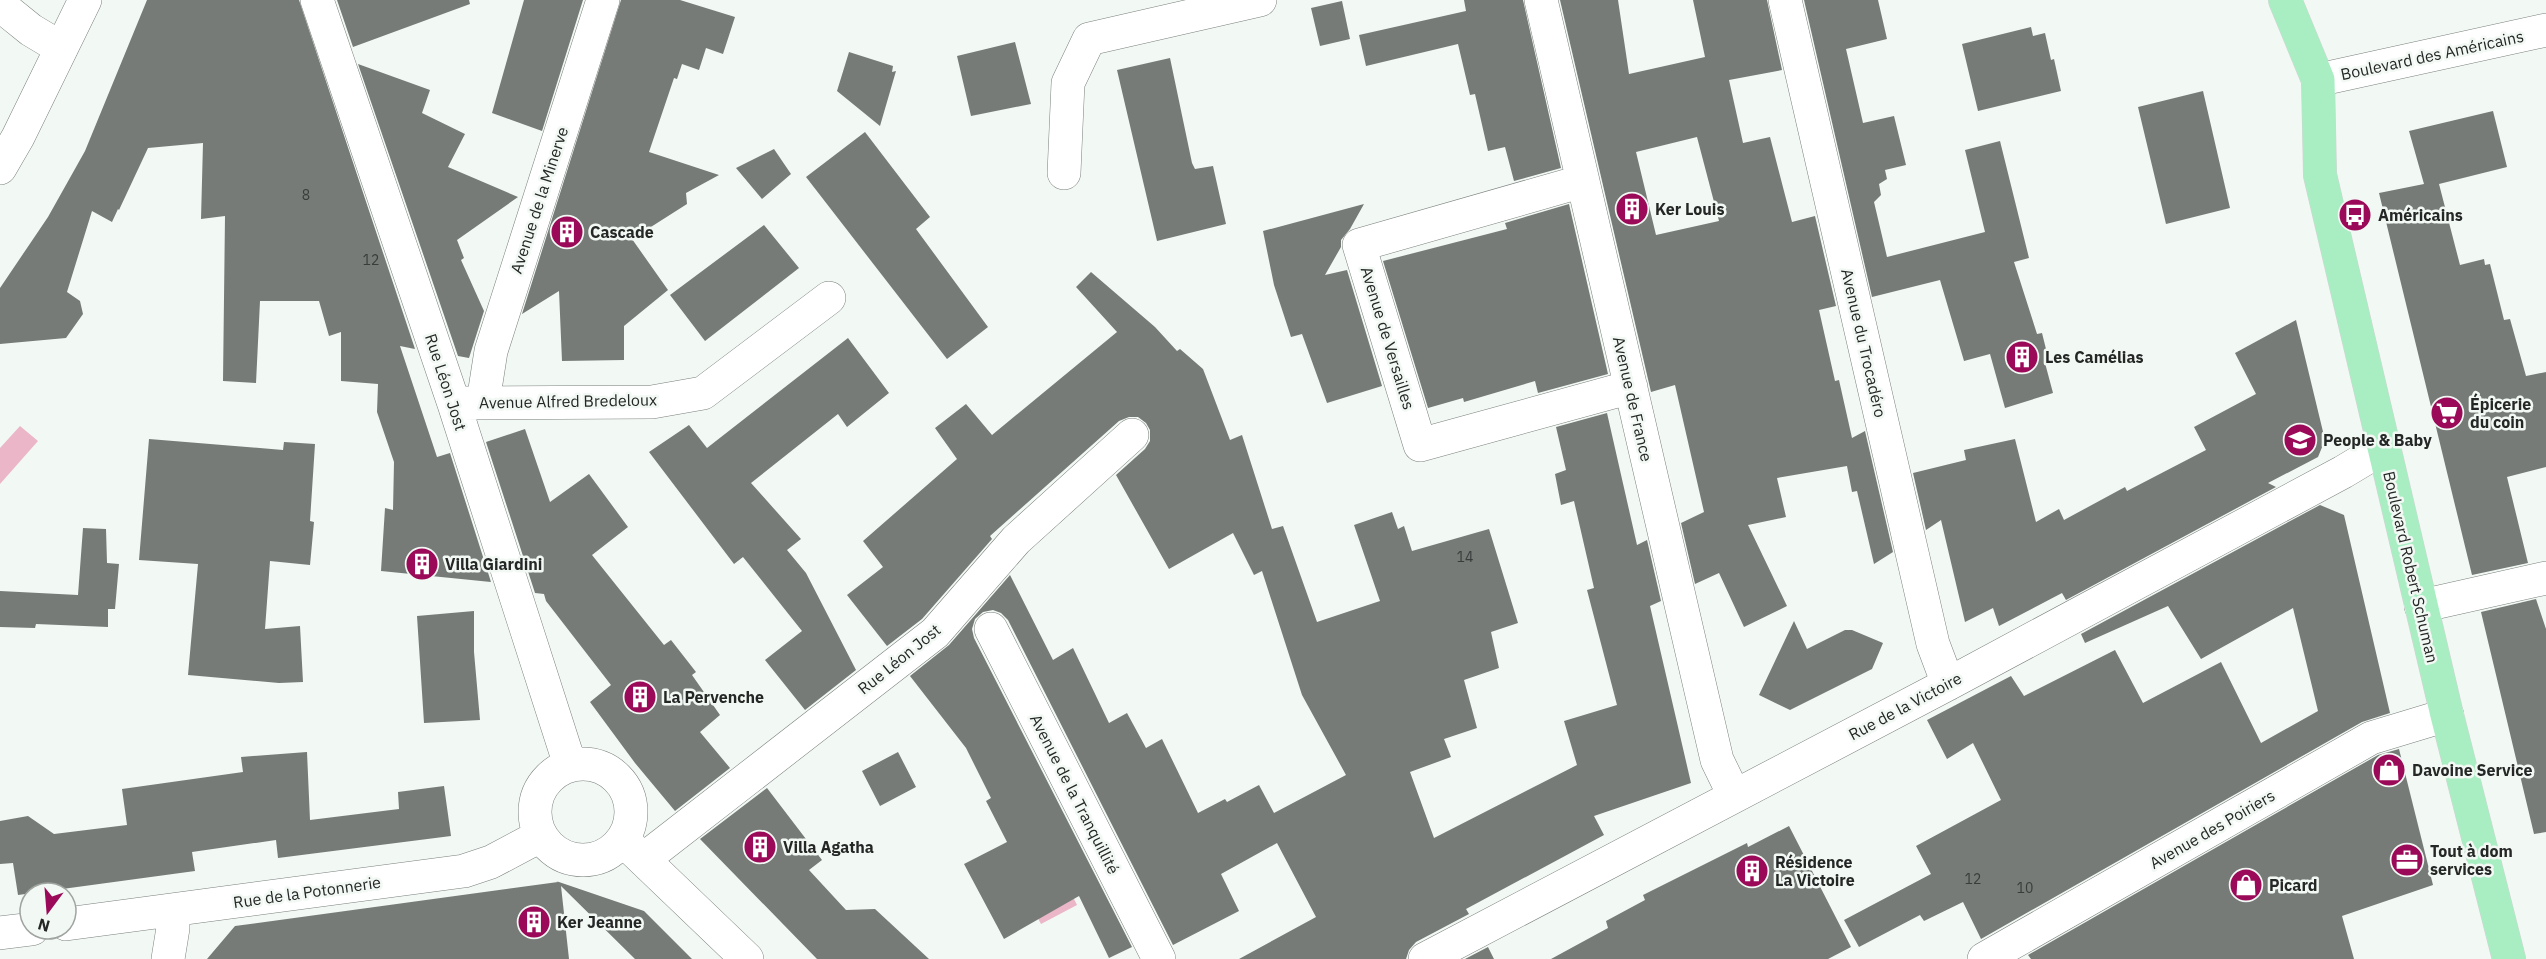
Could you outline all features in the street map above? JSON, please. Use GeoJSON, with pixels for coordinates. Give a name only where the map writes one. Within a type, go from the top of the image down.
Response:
{"type":"FeatureCollection","features":[{"type":"Feature","properties":{"kind":"main road","name":"Boulevard Robert Schuman"},"geometry":{"type":"LineString","coordinates":[[2285,0],[2318,80],[2320,175],[2446,715],[2510,959]]}},
{"type":"Feature","properties":{"kind":"street"},"geometry":{"type":"LineString","coordinates":[[61,48],[72,0]]}},
{"type":"Feature","properties":{"kind":"street"},"geometry":{"type":"LineString","coordinates":[[0,168],[18,137],[85,0]]}},
{"type":"Feature","properties":{"kind":"street","name":"Rue Léon Jost"},"geometry":{"type":"LineString","coordinates":[[317,0],[468,403],[570,765]]}},
{"type":"Feature","properties":{"kind":"street","name":"Avenue de la Minerve"},"geometry":{"type":"LineString","coordinates":[[468,403],[491,351],[603,0]]}},
{"type":"Feature","properties":{"kind":"street"},"geometry":{"type":"LineString","coordinates":[[1064,173],[1068,83],[1089,39],[1260,0]]}},
{"type":"Feature","properties":{"kind":"street","name":"Avenue de France"},"geometry":{"type":"LineString","coordinates":[[1541,0],[1717,760],[1734,795]]}},
{"type":"Feature","properties":{"kind":"street","name":"Avenue du Trocadéro"},"geometry":{"type":"LineString","coordinates":[[1785,0],[1934,644],[1948,684]]}},
{"type":"Feature","properties":{"kind":"street"},"geometry":{"type":"LineString","coordinates":[[0,5],[31,30],[61,48]]}},
{"type":"Feature","properties":{"kind":"street","name":"Boulevard des Américains"},"geometry":{"type":"LineString","coordinates":[[2318,80],[2546,30]]}},
{"type":"Feature","properties":{"kind":"street","name":"Avenue de Versailles"},"geometry":{"type":"LineString","coordinates":[[1583,181],[1359,245],[1420,445],[1630,387]]}},
{"type":"Feature","properties":{"kind":"street","name":"Avenue Alfred Bredeloux"},"geometry":{"type":"LineString","coordinates":[[468,403],[652,402],[703,393],[830,298]]}},
{"type":"Feature","properties":{"kind":"street","name":"Rue Léon Jost"},"geometry":{"type":"LineString","coordinates":[[633,849],[935,633],[1016,540],[1131,435]]}},
{"type":"Feature","properties":{"kind":"street","name":"Rue de la Victoire"},"geometry":{"type":"LineString","coordinates":[[1425,959],[1948,684],[2343,472],[2383,448]]}},
{"type":"Feature","properties":{"kind":"street"},"geometry":{"type":"LineString","coordinates":[[2421,606],[2546,578]]}},
{"type":"Feature","properties":{"kind":"street","name":"Avenue de la Tranquillité"},"geometry":{"type":"LineString","coordinates":[[992,629],[1159,959]]}},
{"type":"Feature","properties":{"kind":"street","name":"Avenue des Poiriers"},"geometry":{"type":"LineString","coordinates":[[1984,959],[2371,738],[2446,715]]}},
{"type":"Feature","properties":{"kind":"street"},"geometry":{"type":"LineString","coordinates":[[633,849],[582,860],[559,855],[540,836],[534,812],[541,786],[554,773],[570,765],[588,764],[605,769],[625,788],[631,805],[633,849],[747,959]]}},
{"type":"Feature","properties":{"kind":"street","name":"Rue de la Potonnerie"},"geometry":{"type":"LineString","coordinates":[[78,922],[464,871],[491,862],[540,836]]}},
{"type":"Feature","properties":{"kind":"street"},"geometry":{"type":"LineString","coordinates":[[168,959],[173,928],[173,910]]}},
{"type":"Feature","properties":{"kind":"street"},"geometry":{"type":"LineString","coordinates":[[0,933],[18,931]]}},
{"type":"Feature","properties":{"kind":"shaded area"},"geometry":{"type":"Polygon","coordinates":[[[20,426],[38,441],[0,484],[0,448],[20,426]]]}},
{"type":"Feature","properties":{"kind":"shaded area"},"geometry":{"type":"Polygon","coordinates":[[[1067,885],[1077,905],[1041,924],[1031,905],[1067,885]]]}},
{"type":"Feature","properties":{"kind":"building"},"geometry":{"type":"Polygon","coordinates":[[[147,0],[299,0],[415,349],[400,346],[437,457],[450,453],[491,582],[381,571],[385,508],[393,510],[394,462],[377,412],[378,384],[341,381],[341,332],[329,336],[319,301],[260,301],[256,383],[223,381],[225,216],[201,219],[203,143],[148,148],[112,222],[92,211],[67,292],[80,301],[83,314],[66,338],[0,344],[0,288],[48,217],[85,151],[147,0]]]}},
{"type":"Feature","properties":{"kind":"building"},"geometry":{"type":"Polygon","coordinates":[[[337,0],[469,0],[470,4],[353,47],[337,0]]]}},
{"type":"Feature","properties":{"kind":"building"},"geometry":{"type":"Polygon","coordinates":[[[524,0],[583,0],[542,131],[492,113],[524,0]]]}},
{"type":"Feature","properties":{"kind":"building"},"geometry":{"type":"Polygon","coordinates":[[[621,0],[680,0],[735,17],[723,54],[706,48],[699,70],[682,64],[677,79],[674,78],[649,152],[719,175],[686,193],[687,204],[632,239],[668,290],[624,326],[624,360],[562,361],[559,291],[522,314],[621,0]]]}},
{"type":"Feature","properties":{"kind":"building"},"geometry":{"type":"Polygon","coordinates":[[[1464,0],[1523,0],[1561,168],[1514,181],[1505,147],[1488,151],[1475,94],[1470,95],[1458,44],[1366,66],[1359,35],[1466,11],[1464,0]]]}},
{"type":"Feature","properties":{"kind":"building"},"geometry":{"type":"Polygon","coordinates":[[[1560,0],[1618,0],[1629,74],[1705,57],[1693,0],[1767,0],[1782,70],[1729,80],[1743,143],[1770,137],[1792,222],[1815,216],[1836,306],[1819,310],[1835,381],[1839,380],[1852,438],[1865,431],[1893,552],[1874,564],[1857,491],[1852,492],[1847,466],[1777,478],[1786,517],[1748,525],[1787,606],[1744,627],[1719,573],[1695,584],[1681,523],[1704,512],[1675,385],[1651,392],[1560,0]],[[1697,137],[1636,152],[1656,235],[1719,221],[1697,137]]]}},
{"type":"Feature","properties":{"kind":"building"},"geometry":{"type":"Polygon","coordinates":[[[1804,0],[1878,0],[1887,39],[1846,49],[1863,123],[1894,116],[1906,165],[1885,170],[1887,179],[1879,184],[1881,195],[1874,202],[1887,257],[1985,232],[1965,150],[2000,141],[2029,258],[2014,262],[2037,334],[2042,333],[2049,361],[2045,363],[2053,393],[2005,408],[1990,354],[1964,361],[1940,280],[1872,297],[1804,0]]]}},
{"type":"Feature","properties":{"kind":"building"},"geometry":{"type":"Polygon","coordinates":[[[1342,1],[1350,39],[1320,46],[1311,8],[1342,1]]]}},
{"type":"Feature","properties":{"kind":"building"},"geometry":{"type":"Polygon","coordinates":[[[2031,27],[2033,36],[2045,33],[2061,91],[1978,111],[1962,44],[2031,27]]]}},
{"type":"Feature","properties":{"kind":"building"},"geometry":{"type":"Polygon","coordinates":[[[1015,42],[1031,104],[971,116],[957,56],[1015,42]]]}},
{"type":"Feature","properties":{"kind":"building"},"geometry":{"type":"Polygon","coordinates":[[[849,52],[893,66],[892,72],[896,71],[880,126],[837,91],[849,52]]]}},
{"type":"Feature","properties":{"kind":"building"},"geometry":{"type":"Polygon","coordinates":[[[1170,58],[1192,163],[1195,169],[1213,166],[1226,224],[1157,241],[1117,70],[1170,58]]]}},
{"type":"Feature","properties":{"kind":"building"},"geometry":{"type":"Polygon","coordinates":[[[358,64],[430,90],[422,113],[465,134],[448,167],[518,197],[457,240],[464,258],[461,260],[484,311],[469,358],[458,356],[358,64]]]}},
{"type":"Feature","properties":{"kind":"building"},"geometry":{"type":"Polygon","coordinates":[[[2203,91],[2230,208],[2166,224],[2138,107],[2203,91]]]}},
{"type":"Feature","properties":{"kind":"building"},"geometry":{"type":"Polygon","coordinates":[[[2493,111],[2507,167],[2439,184],[2460,265],[2484,259],[2485,265],[2490,264],[2504,320],[2510,319],[2526,376],[2546,372],[2546,467],[2507,477],[2528,563],[2472,575],[2379,193],[2424,184],[2409,131],[2493,111]]]}},
{"type":"Feature","properties":{"kind":"building"},"geometry":{"type":"Polygon","coordinates":[[[865,132],[930,217],[916,229],[988,327],[947,359],[806,177],[865,132]]]}},
{"type":"Feature","properties":{"kind":"building"},"geometry":{"type":"Polygon","coordinates":[[[774,149],[791,174],[762,199],[736,168],[774,149]]]}},
{"type":"Feature","properties":{"kind":"building"},"geometry":{"type":"Polygon","coordinates":[[[1364,204],[1341,240],[1341,247],[1325,275],[1347,270],[1382,386],[1327,403],[1302,334],[1291,337],[1274,285],[1263,231],[1364,204]]]}},
{"type":"Feature","properties":{"kind":"building"},"geometry":{"type":"Polygon","coordinates":[[[1569,204],[1608,374],[1538,393],[1535,381],[1464,402],[1463,398],[1428,408],[1383,261],[1507,229],[1505,223],[1569,204]]]}},
{"type":"Feature","properties":{"kind":"building"},"geometry":{"type":"Polygon","coordinates":[[[764,225],[799,268],[705,341],[670,295],[764,225]]]}},
{"type":"Feature","properties":{"kind":"building"},"geometry":{"type":"Polygon","coordinates":[[[1091,272],[1155,327],[1177,351],[1180,349],[1203,369],[1230,440],[1242,435],[1272,529],[1283,526],[1317,622],[1380,601],[1354,525],[1392,512],[1398,529],[1404,526],[1412,551],[1489,529],[1518,623],[1491,632],[1499,668],[1464,680],[1477,728],[1444,739],[1451,757],[1410,772],[1434,838],[1577,765],[1564,721],[1617,705],[1587,590],[1594,588],[1574,501],[1561,505],[1555,474],[1566,470],[1556,427],[1607,413],[1637,545],[1647,540],[1661,601],[1650,606],[1691,783],[1594,816],[1604,835],[1466,909],[1469,914],[1416,942],[1409,950],[1406,959],[1239,959],[1316,917],[1277,843],[1221,874],[1239,911],[1173,945],[1008,620],[1001,613],[993,610],[983,612],[975,619],[972,629],[974,638],[1132,947],[1109,958],[1079,896],[1004,939],[964,864],[1007,842],[986,801],[991,798],[966,748],[910,676],[949,645],[1010,575],[1053,660],[1073,648],[1109,723],[1127,713],[1146,748],[1162,739],[1198,813],[1225,799],[1227,802],[1259,785],[1274,813],[1346,775],[1302,695],[1262,571],[1254,575],[1233,533],[1169,569],[1116,475],[1145,449],[1150,441],[1150,430],[1146,423],[1138,417],[1129,417],[1119,421],[990,536],[992,539],[922,619],[887,646],[847,595],[883,567],[863,541],[957,459],[935,428],[966,404],[992,435],[1117,332],[1076,287],[1091,272]]]}},
{"type":"Feature","properties":{"kind":"building"},"geometry":{"type":"Polygon","coordinates":[[[2296,320],[2325,440],[2318,457],[2268,483],[2276,487],[2066,600],[2062,593],[1999,626],[1993,608],[1965,622],[1941,520],[1926,530],[1913,473],[1966,460],[1964,450],[2015,439],[2036,522],[2059,509],[2064,520],[2125,487],[2127,491],[2206,450],[2194,427],[2256,394],[2235,353],[2296,320]]]}},
{"type":"Feature","properties":{"kind":"building"},"geometry":{"type":"Polygon","coordinates":[[[848,338],[889,393],[847,427],[838,414],[751,483],[801,539],[787,550],[806,573],[856,670],[805,710],[765,660],[802,631],[743,557],[734,564],[649,452],[689,425],[707,448],[848,338]]]}},
{"type":"Feature","properties":{"kind":"building"},"geometry":{"type":"Polygon","coordinates":[[[525,429],[550,502],[589,474],[628,527],[592,555],[664,645],[671,640],[696,672],[692,675],[720,715],[700,732],[730,768],[675,811],[635,763],[590,702],[611,685],[546,601],[544,594],[535,593],[486,442],[525,429]]]}},
{"type":"Feature","properties":{"kind":"building"},"geometry":{"type":"Polygon","coordinates":[[[149,439],[283,450],[284,442],[315,444],[310,521],[314,522],[310,565],[270,561],[265,629],[300,626],[303,682],[279,683],[188,675],[198,564],[139,560],[149,439]]]}},
{"type":"Feature","properties":{"kind":"building"},"geometry":{"type":"Polygon","coordinates":[[[2320,505],[2344,515],[2390,713],[2362,722],[1981,939],[1963,902],[1924,921],[1920,915],[1859,947],[1844,920],[1931,874],[1916,846],[2001,800],[1973,743],[1947,759],[1927,720],[2011,676],[2024,696],[2115,650],[2143,703],[2221,662],[2261,743],[2318,711],[2293,608],[2201,659],[2168,606],[2085,643],[2081,634],[2320,505]]]}},
{"type":"Feature","properties":{"kind":"building"},"geometry":{"type":"Polygon","coordinates":[[[83,528],[106,529],[107,563],[119,564],[115,609],[108,609],[108,627],[36,624],[35,628],[0,627],[0,591],[78,595],[83,528]]]}},
{"type":"Feature","properties":{"kind":"building"},"geometry":{"type":"Polygon","coordinates":[[[2536,599],[2546,629],[2546,832],[2534,834],[2481,612],[2536,599]]]}},
{"type":"Feature","properties":{"kind":"building"},"geometry":{"type":"Polygon","coordinates":[[[474,611],[474,652],[480,720],[424,723],[417,616],[474,611]]]}},
{"type":"Feature","properties":{"kind":"building"},"geometry":{"type":"Polygon","coordinates":[[[1794,621],[1807,649],[1845,630],[1852,630],[1883,643],[1872,669],[1790,710],[1759,695],[1794,621]]]}},
{"type":"Feature","properties":{"kind":"building"},"geometry":{"type":"Polygon","coordinates":[[[2399,749],[2433,885],[2342,916],[2354,959],[2031,959],[2028,955],[2378,755],[2399,749]]]}},
{"type":"Feature","properties":{"kind":"building"},"geometry":{"type":"Polygon","coordinates":[[[307,752],[310,820],[399,809],[398,792],[444,786],[451,836],[278,858],[276,840],[192,852],[195,871],[78,887],[78,881],[18,881],[18,895],[13,863],[0,864],[0,821],[28,816],[54,834],[127,825],[122,789],[243,772],[241,757],[307,752]]]}},
{"type":"Feature","properties":{"kind":"building"},"geometry":{"type":"Polygon","coordinates":[[[898,752],[916,787],[880,806],[862,771],[898,752]]]}},
{"type":"Feature","properties":{"kind":"building","name":"Villa Agatha"},"geometry":{"type":"Polygon","coordinates":[[[767,788],[822,860],[809,870],[846,910],[875,909],[929,959],[817,959],[700,839],[767,788]]]}},
{"type":"Feature","properties":{"kind":"building","name":"Résidence La Victoire"},"geometry":{"type":"Polygon","coordinates":[[[1789,826],[1851,947],[1828,959],[1551,959],[1608,928],[1606,921],[1645,900],[1643,895],[1747,843],[1748,847],[1789,826]]]}},
{"type":"Feature","properties":{"kind":"building"},"geometry":{"type":"Polygon","coordinates":[[[556,881],[644,911],[692,959],[635,959],[561,886],[569,959],[207,959],[235,926],[558,882],[556,881]]]}},
{"type":"Feature","properties":{"kind":"building"},"geometry":{"type":"Polygon","coordinates":[[[1488,947],[1494,959],[1465,959],[1488,947]]]}},
{"type":"Feature","properties":{"kind":"place","name":"Ker Louis"},"geometry":{"type":"Point","coordinates":[1632,209]}},
{"type":"Feature","properties":{"kind":"place","name":"Américains"},"geometry":{"type":"Point","coordinates":[2355,215]}},
{"type":"Feature","properties":{"kind":"place","name":"Cascade"},"geometry":{"type":"Point","coordinates":[567,232]}},
{"type":"Feature","properties":{"kind":"place","name":"Les Camélias"},"geometry":{"type":"Point","coordinates":[2022,357]}},
{"type":"Feature","properties":{"kind":"place","name":"Épicerie du coin"},"geometry":{"type":"Point","coordinates":[2447,413]}},
{"type":"Feature","properties":{"kind":"place","name":"People & Baby"},"geometry":{"type":"Point","coordinates":[2300,440]}},
{"type":"Feature","properties":{"kind":"place","name":"Villa Giardini"},"geometry":{"type":"Point","coordinates":[422,564]}},
{"type":"Feature","properties":{"kind":"place","name":"La Pervenche"},"geometry":{"type":"Point","coordinates":[640,697]}},
{"type":"Feature","properties":{"kind":"place","name":"Davoine Service"},"geometry":{"type":"Point","coordinates":[2389,770]}},
{"type":"Feature","properties":{"kind":"place","name":"Villa Agatha"},"geometry":{"type":"Point","coordinates":[760,847]}},
{"type":"Feature","properties":{"kind":"place","name":"Tout à dom services"},"geometry":{"type":"Point","coordinates":[2407,860]}},
{"type":"Feature","properties":{"kind":"place","name":"Résidence La Victoire"},"geometry":{"type":"Point","coordinates":[1752,871]}},
{"type":"Feature","properties":{"kind":"place","name":"Picard"},"geometry":{"type":"Point","coordinates":[2246,885]}},
{"type":"Feature","properties":{"kind":"place","name":"Ker Jeanne"},"geometry":{"type":"Point","coordinates":[534,922]}}]}
